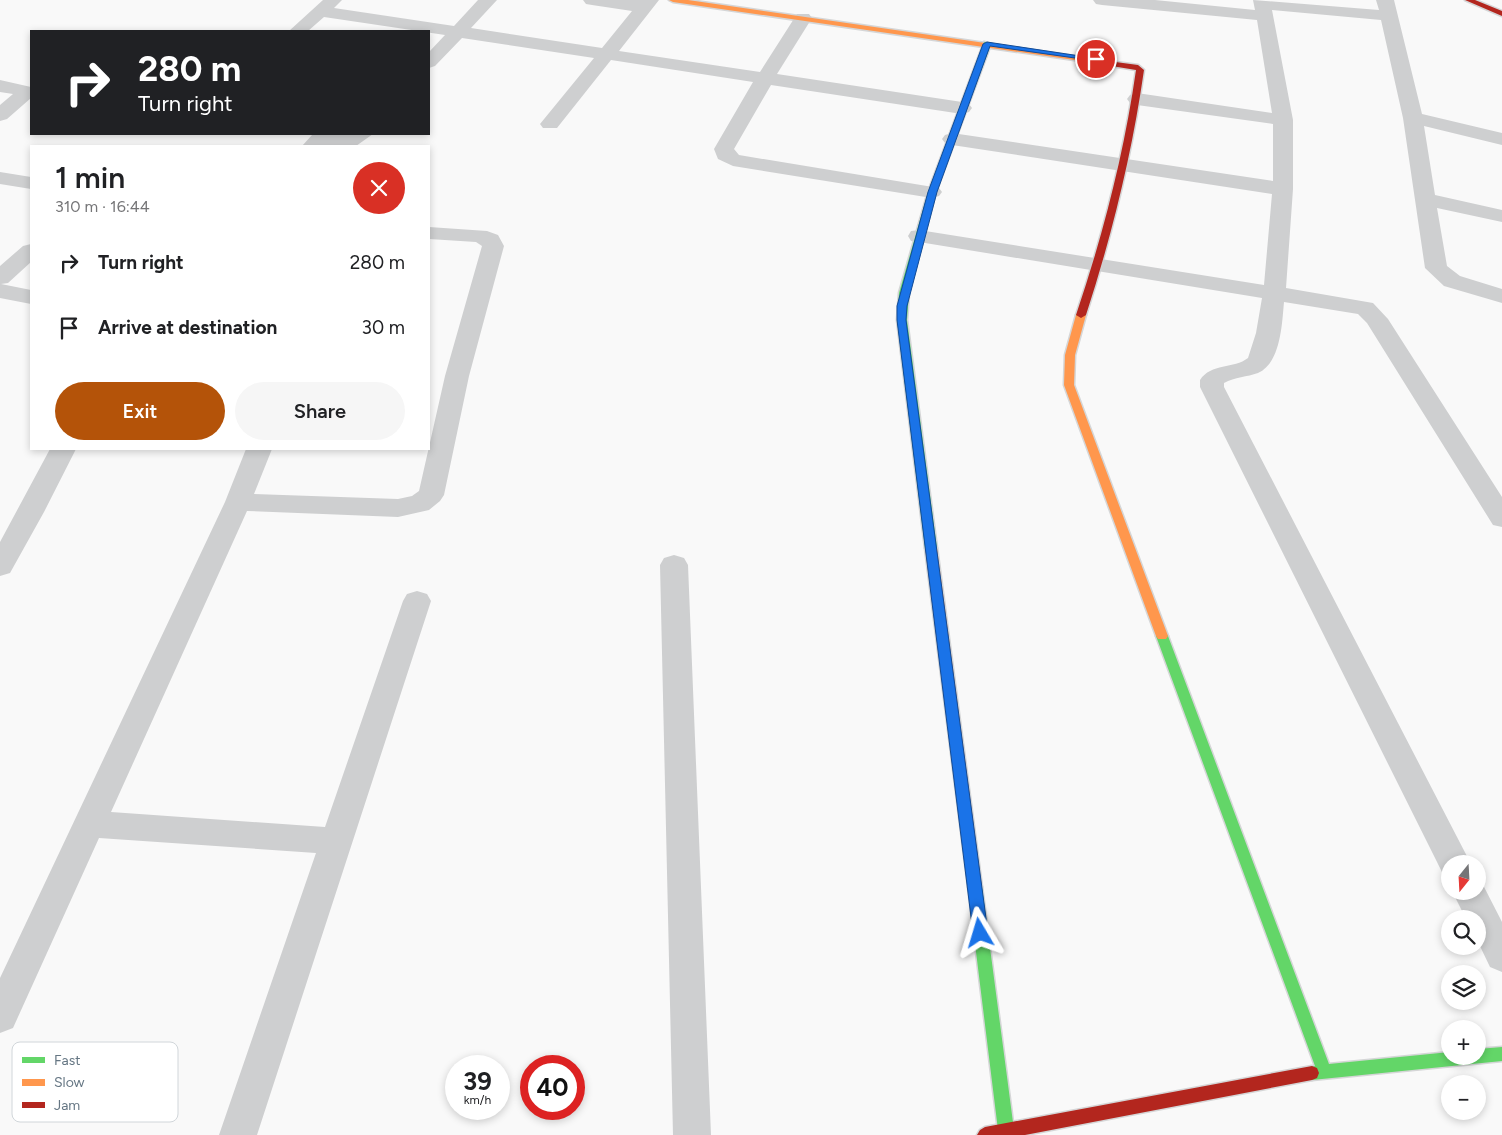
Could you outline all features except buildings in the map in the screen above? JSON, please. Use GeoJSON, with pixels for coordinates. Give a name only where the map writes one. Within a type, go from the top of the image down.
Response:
{"type":"FeatureCollection","features":[{"type":"Feature","properties":{"kind":"street"},"geometry":{"type":"LineString","coordinates":[[430,61],[488,0]]}},
{"type":"Feature","properties":{"kind":"street"},"geometry":{"type":"LineString","coordinates":[[592,0],[648,4]]}},
{"type":"Feature","properties":{"kind":"street"},"geometry":{"type":"LineString","coordinates":[[673,0],[1133,64],[1140,70],[1137,99],[1098,266],[1069,357],[1069,385],[1324,1071]]}},
{"type":"Feature","properties":{"kind":"street"},"geometry":{"type":"LineString","coordinates":[[1102,0],[1263,7],[1387,8],[1413,118],[1436,268],[1452,281],[1502,296]]}},
{"type":"Feature","properties":{"kind":"street"},"geometry":{"type":"LineString","coordinates":[[1469,0],[1502,14]]}},
{"type":"Feature","properties":{"kind":"street"},"geometry":{"type":"LineString","coordinates":[[550,124],[648,4]]}},
{"type":"Feature","properties":{"kind":"street"},"geometry":{"type":"LineString","coordinates":[[299,30],[327,5],[458,31],[962,108]]}},
{"type":"Feature","properties":{"kind":"street"},"geometry":{"type":"LineString","coordinates":[[1263,7],[1283,120],[1283,189],[1274,292],[1264,350],[1259,362],[1250,368],[1218,375],[1212,380],[1212,387],[1450,855]]}},
{"type":"Feature","properties":{"kind":"street"},"geometry":{"type":"LineString","coordinates":[[804,18],[765,78],[724,149],[725,155],[733,160],[932,192]]}},
{"type":"Feature","properties":{"kind":"street"},"geometry":{"type":"LineString","coordinates":[[987,44],[932,192],[904,293],[902,320],[1006,1130]]}},
{"type":"Feature","properties":{"kind":"street"},"geometry":{"type":"LineString","coordinates":[[0,86],[27,92],[0,114]]}},
{"type":"Feature","properties":{"kind":"street"},"geometry":{"type":"LineString","coordinates":[[1137,99],[1283,120]]}},
{"type":"Feature","properties":{"kind":"street"},"geometry":{"type":"LineString","coordinates":[[1413,118],[1502,138]]}},
{"type":"Feature","properties":{"kind":"street"},"geometry":{"type":"LineString","coordinates":[[313,145],[319,139],[354,141],[362,135]]}},
{"type":"Feature","properties":{"kind":"street"},"geometry":{"type":"LineString","coordinates":[[952,139],[1283,189]]}},
{"type":"Feature","properties":{"kind":"street"},"geometry":{"type":"LineString","coordinates":[[0,178],[30,183]]}},
{"type":"Feature","properties":{"kind":"street"},"geometry":{"type":"LineString","coordinates":[[1425,199],[1502,216]]}},
{"type":"Feature","properties":{"kind":"street"},"geometry":{"type":"LineString","coordinates":[[238,502],[398,508],[420,504],[431,495],[457,376],[493,246],[490,240],[480,236],[430,233]]}},
{"type":"Feature","properties":{"kind":"street"},"geometry":{"type":"LineString","coordinates":[[920,236],[1098,266],[1354,305],[1372,313],[1502,518]]}},
{"type":"Feature","properties":{"kind":"street"},"geometry":{"type":"LineString","coordinates":[[0,278],[30,252]]}},
{"type":"Feature","properties":{"kind":"street"},"geometry":{"type":"LineString","coordinates":[[0,291],[30,297]]}},
{"type":"Feature","properties":{"kind":"street"},"geometry":{"type":"LineString","coordinates":[[0,566],[31,512],[62,450]]}},
{"type":"Feature","properties":{"kind":"street"},"geometry":{"type":"LineString","coordinates":[[0,1016],[238,502],[260,450]]}},
{"type":"Feature","properties":{"kind":"street"},"geometry":{"type":"LineString","coordinates":[[674,565],[692,1135]]}},
{"type":"Feature","properties":{"kind":"street"},"geometry":{"type":"LineString","coordinates":[[238,1135],[417,601]]}},
{"type":"Feature","properties":{"kind":"street"},"geometry":{"type":"LineString","coordinates":[[90,824],[335,841]]}},
{"type":"Feature","properties":{"kind":"street"},"geometry":{"type":"LineString","coordinates":[[1474,900],[1502,956]]}},
{"type":"Feature","properties":{"kind":"street"},"geometry":{"type":"LineString","coordinates":[[985,1135],[1324,1071],[1502,1054]]}},
{"type":"Feature","properties":{"kind":"traffic: fast"},"geometry":{"type":"LineString","coordinates":[[931,548],[902,320],[904,293],[932,192],[987,44]]}},
{"type":"Feature","properties":{"kind":"traffic: fast"},"geometry":{"type":"LineString","coordinates":[[1162,636],[1324,1071]]}},
{"type":"Feature","properties":{"kind":"traffic: fast"},"geometry":{"type":"LineString","coordinates":[[975,887],[1006,1130]]}},
{"type":"Feature","properties":{"kind":"traffic: fast"},"geometry":{"type":"LineString","coordinates":[[1312,1073],[1502,1054]]}},
{"type":"Feature","properties":{"kind":"traffic: slow"},"geometry":{"type":"LineString","coordinates":[[673,0],[1081,59]]}},
{"type":"Feature","properties":{"kind":"traffic: slow"},"geometry":{"type":"LineString","coordinates":[[1081,315],[1070,355],[1069,385],[1162,636]]}},
{"type":"Feature","properties":{"kind":"traffic: slow"},"geometry":{"type":"LineString","coordinates":[[931,548],[975,887]]}},
{"type":"Feature","properties":{"kind":"traffic: jam"},"geometry":{"type":"LineString","coordinates":[[1469,0],[1502,14]]}},
{"type":"Feature","properties":{"kind":"traffic: jam"},"geometry":{"type":"LineString","coordinates":[[1081,59],[1138,67],[1140,70],[1124,163],[1100,255],[1081,315]]}},
{"type":"Feature","properties":{"kind":"traffic: jam"},"geometry":{"type":"LineString","coordinates":[[985,1135],[1312,1073]]}},
{"type":"Feature","properties":{"kind":"route"},"geometry":{"type":"LineString","coordinates":[[980,933],[902,320],[902,306],[932,192],[987,44],[1096,59]]}}]}
